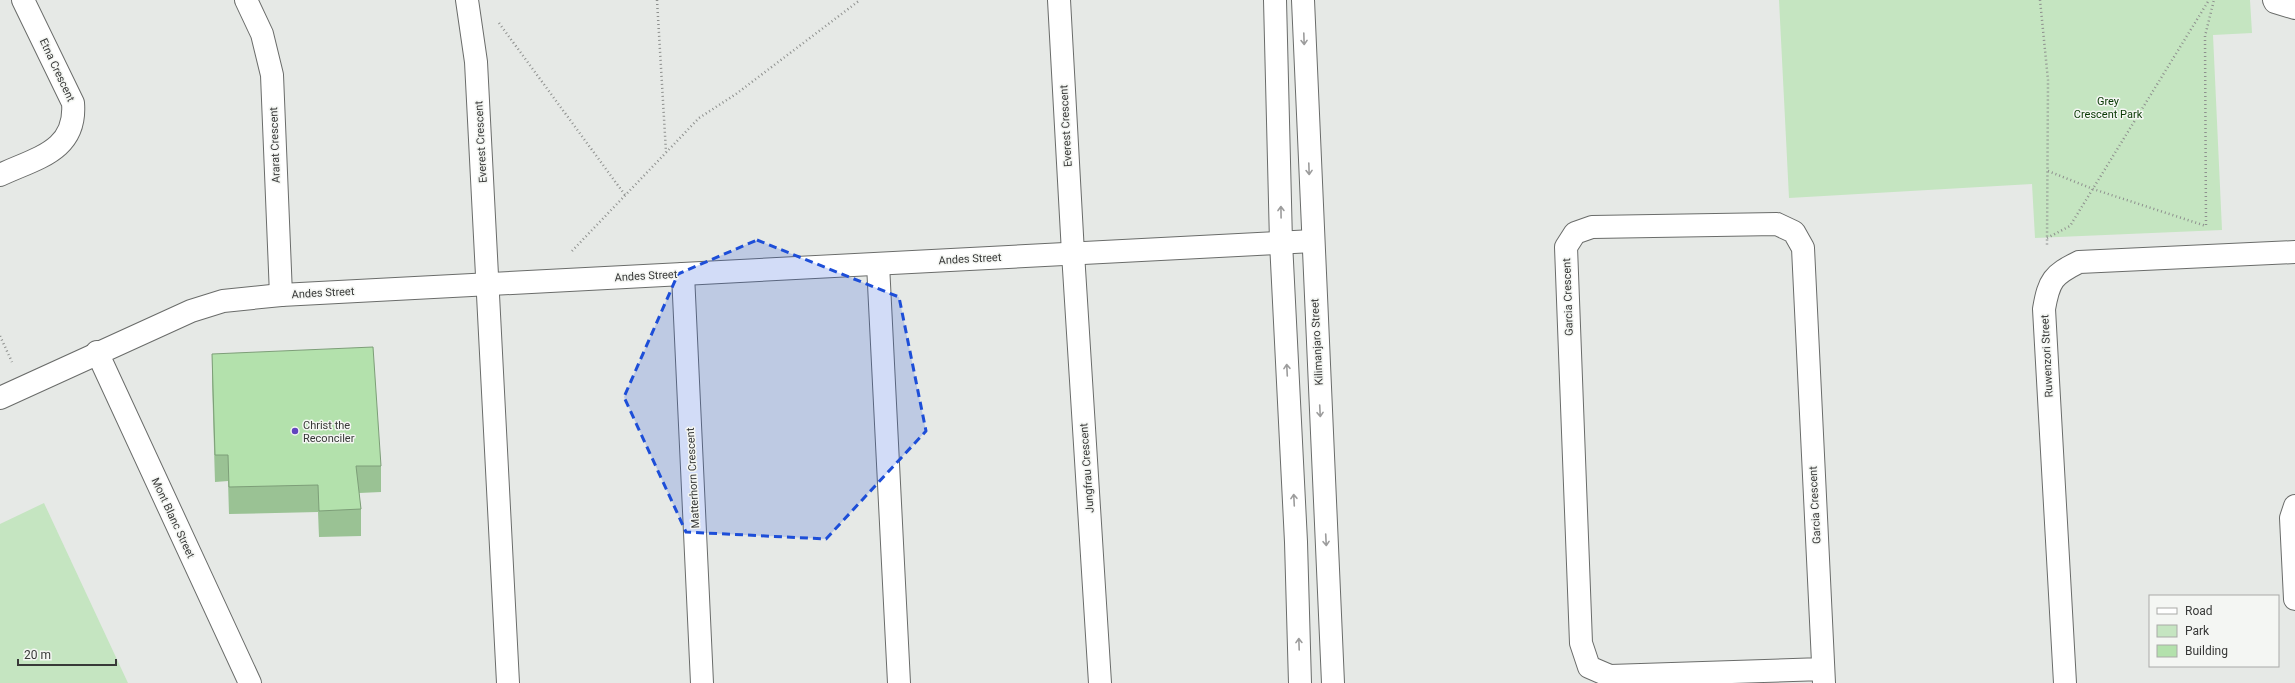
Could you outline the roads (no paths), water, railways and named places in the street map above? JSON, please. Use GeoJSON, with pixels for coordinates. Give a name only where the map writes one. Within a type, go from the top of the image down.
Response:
{"type":"FeatureCollection","features":[{"type":"Feature","properties":{"kind":"street","name":"Etna Crescent"},"geometry":{"type":"LineString","coordinates":[[0,175],[58,147],[69,134],[74,116],[73,103],[23,0]]}},
{"type":"Feature","properties":{"kind":"street","name":"Ararat Crescent"},"geometry":{"type":"LineString","coordinates":[[246,0],[262,34],[272,75],[281,295]]}},
{"type":"Feature","properties":{"kind":"street","name":"Everest Crescent"},"geometry":{"type":"LineString","coordinates":[[1060,0],[1073,252]]}},
{"type":"Feature","properties":{"kind":"street"},"geometry":{"type":"LineString","coordinates":[[1275,0],[1281,242],[1296,542],[1300,683]]}},
{"type":"Feature","properties":{"kind":"street","name":"Kilimanjaro Street"},"geometry":{"type":"LineString","coordinates":[[1303,0],[1333,683]]}},
{"type":"Feature","properties":{"kind":"street"},"geometry":{"type":"LineString","coordinates":[[2274,0],[2275,2],[2295,8]]}},
{"type":"Feature","properties":{"kind":"street","name":"Everest Crescent"},"geometry":{"type":"LineString","coordinates":[[468,2],[476,62],[488,285]]}},
{"type":"Feature","properties":{"kind":"street","name":"Garcia Crescent"},"geometry":{"type":"LineString","coordinates":[[1777,224],[1794,232],[1803,248],[1824,676],[1610,676],[1589,667],[1581,643],[1566,247],[1575,233],[1592,226],[1777,224]]}},
{"type":"Feature","properties":{"kind":"street","name":"Andes Street"},"geometry":{"type":"LineString","coordinates":[[0,398],[97,352],[191,311],[223,301],[281,295],[878,264],[1073,252],[1313,241]]}},
{"type":"Feature","properties":{"kind":"street","name":"Jungfrau Crescent"},"geometry":{"type":"LineString","coordinates":[[1073,252],[1100,683]]}},
{"type":"Feature","properties":{"kind":"street","name":"Ruwenzori Street"},"geometry":{"type":"LineString","coordinates":[[2065,683],[2044,309],[2047,291],[2057,273],[2079,262],[2295,252]]}},
{"type":"Feature","properties":{"kind":"street"},"geometry":{"type":"LineString","coordinates":[[878,264],[899,683]]}},
{"type":"Feature","properties":{"kind":"street","name":"Matterhorn Crescent"},"geometry":{"type":"LineString","coordinates":[[684,274],[702,683]]}},
{"type":"Feature","properties":{"kind":"street"},"geometry":{"type":"LineString","coordinates":[[488,285],[508,683]]}},
{"type":"Feature","properties":{"kind":"street","name":"Mont Blanc Street"},"geometry":{"type":"LineString","coordinates":[[97,352],[250,683]]}},
{"type":"Feature","properties":{"kind":"street"},"geometry":{"type":"LineString","coordinates":[[2295,506],[2291,518],[2295,599]]}},
{"type":"Feature","properties":{"kind":"place","name":"Christ the Reconciler"},"geometry":{"type":"Point","coordinates":[295,431]}},
{"type":"Feature","properties":{"kind":"park label","name":"Grey Crescent Park"},"geometry":{"type":"Point","coordinates":[2108,107]}}]}
